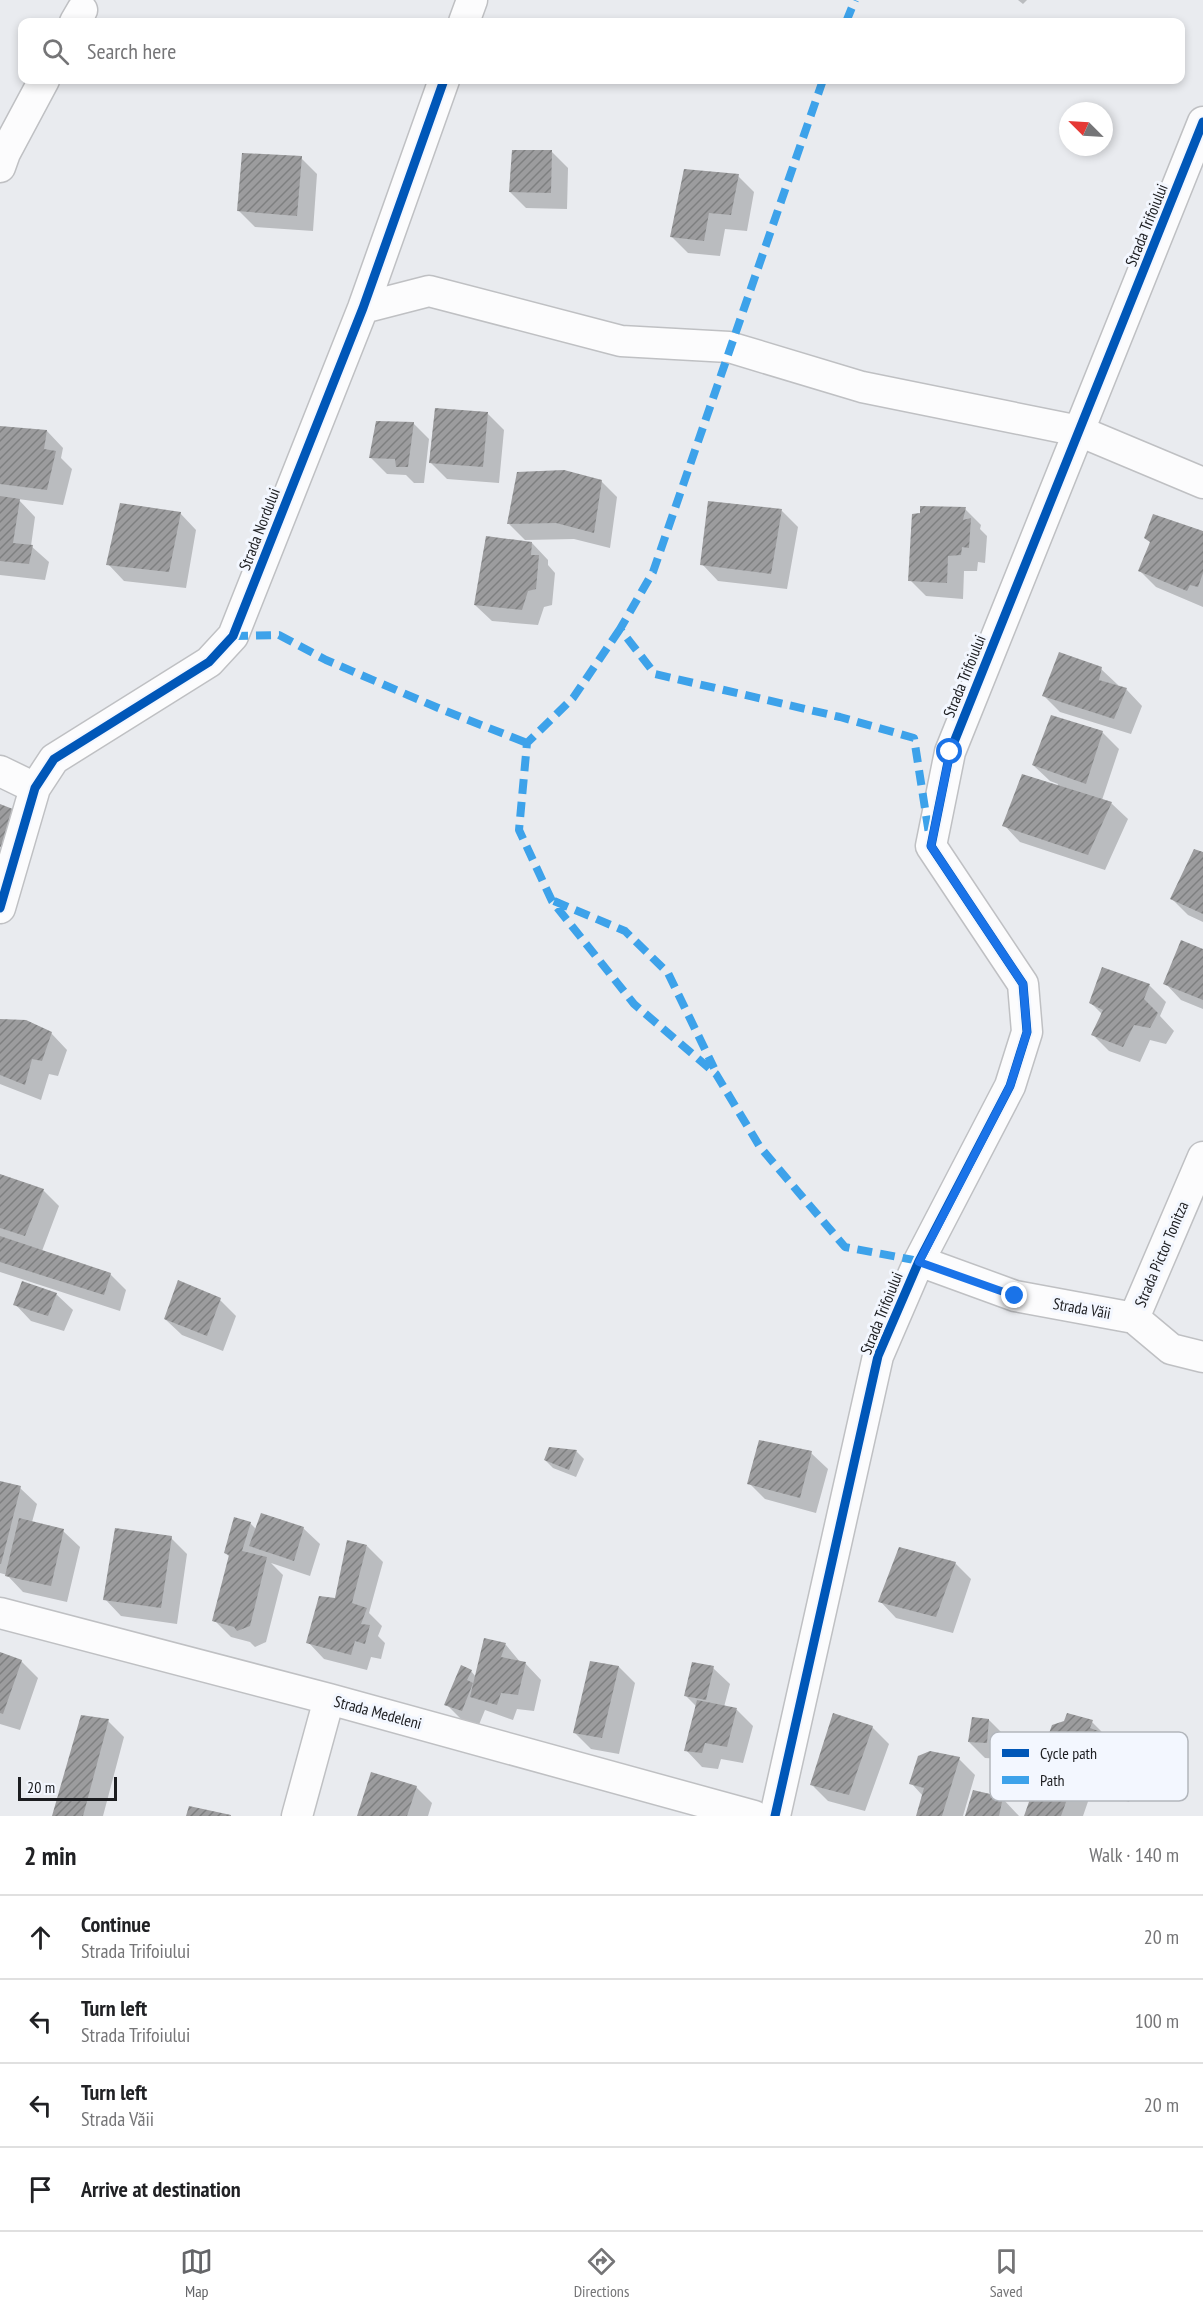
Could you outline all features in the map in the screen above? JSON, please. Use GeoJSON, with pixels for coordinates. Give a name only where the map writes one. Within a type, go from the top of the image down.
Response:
{"type":"FeatureCollection","features":[{"type":"Feature","properties":{"kind":"street"},"geometry":{"type":"LineString","coordinates":[[465,18],[472,0]]}},
{"type":"Feature","properties":{"kind":"street"},"geometry":{"type":"LineString","coordinates":[[0,167],[5,153],[42,84]]}},
{"type":"Feature","properties":{"kind":"street","name":"Strada Nordului"},"geometry":{"type":"LineString","coordinates":[[0,908],[35,788],[54,759],[209,662],[233,636],[363,308],[443,84]]}},
{"type":"Feature","properties":{"kind":"street","name":"Strada Trifoiului"},"geometry":{"type":"LineString","coordinates":[[776,1816],[878,1356],[919,1262],[1010,1086],[1027,1032],[1023,984],[931,846],[950,752],[1203,122]]}},
{"type":"Feature","properties":{"kind":"street"},"geometry":{"type":"LineString","coordinates":[[363,308],[429,291],[621,341],[729,347],[862,387],[1079,431],[1203,483]]}},
{"type":"Feature","properties":{"kind":"street"},"geometry":{"type":"LineString","coordinates":[[0,771],[35,788]]}},
{"type":"Feature","properties":{"kind":"street","name":"Strada Pictor Tonitza"},"geometry":{"type":"LineString","coordinates":[[1134,1318],[1203,1157]]}},
{"type":"Feature","properties":{"kind":"street","name":"Strada Văii"},"geometry":{"type":"LineString","coordinates":[[919,1262],[1015,1296],[1134,1318],[1171,1349],[1203,1357]]}},
{"type":"Feature","properties":{"kind":"street","name":"Strada Medeleni"},"geometry":{"type":"LineString","coordinates":[[0,1613],[329,1699],[754,1816]]}},
{"type":"Feature","properties":{"kind":"street"},"geometry":{"type":"LineString","coordinates":[[297,1816],[329,1699]]}},
{"type":"Feature","properties":{"kind":"building"},"geometry":{"type":"Polygon","coordinates":[[[512,150],[552,150],[551,193],[509,192],[512,150]]]}},
{"type":"Feature","properties":{"kind":"building"},"geometry":{"type":"Polygon","coordinates":[[[242,153],[302,156],[297,216],[237,211],[242,153]]]}},
{"type":"Feature","properties":{"kind":"building"},"geometry":{"type":"Polygon","coordinates":[[[684,169],[739,174],[731,215],[709,213],[704,241],[670,237],[684,169]]]}},
{"type":"Feature","properties":{"kind":"building"},"geometry":{"type":"Polygon","coordinates":[[[435,408],[488,412],[483,467],[429,463],[435,408]]]}},
{"type":"Feature","properties":{"kind":"building"},"geometry":{"type":"Polygon","coordinates":[[[376,421],[414,422],[408,467],[396,467],[395,459],[369,458],[376,421]]]}},
{"type":"Feature","properties":{"kind":"building"},"geometry":{"type":"Polygon","coordinates":[[[0,426],[47,430],[44,449],[56,451],[47,490],[0,484],[0,426]]]}},
{"type":"Feature","properties":{"kind":"building"},"geometry":{"type":"Polygon","coordinates":[[[564,470],[602,480],[594,533],[556,523],[507,524],[517,472],[564,470]]]}},
{"type":"Feature","properties":{"kind":"building"},"geometry":{"type":"Polygon","coordinates":[[[0,496],[20,499],[13,543],[33,545],[29,564],[0,561],[0,496]]]}},
{"type":"Feature","properties":{"kind":"building"},"geometry":{"type":"Polygon","coordinates":[[[708,501],[782,509],[771,574],[700,565],[708,501]]]}},
{"type":"Feature","properties":{"kind":"building"},"geometry":{"type":"Polygon","coordinates":[[[120,503],[181,512],[169,572],[106,565],[120,503]]]}},
{"type":"Feature","properties":{"kind":"building"},"geometry":{"type":"Polygon","coordinates":[[[920,506],[966,507],[963,520],[971,518],[969,548],[962,547],[961,555],[948,556],[947,583],[908,581],[912,514],[920,513],[920,506]]]}},
{"type":"Feature","properties":{"kind":"building"},"geometry":{"type":"Polygon","coordinates":[[[1153,514],[1203,531],[1203,573],[1198,587],[1190,585],[1187,591],[1138,571],[1150,542],[1144,538],[1153,514]]]}},
{"type":"Feature","properties":{"kind":"building"},"geometry":{"type":"Polygon","coordinates":[[[486,536],[532,542],[531,555],[539,555],[536,589],[528,591],[522,610],[474,605],[486,536]]]}},
{"type":"Feature","properties":{"kind":"building"},"geometry":{"type":"Polygon","coordinates":[[[1059,652],[1102,667],[1099,680],[1127,688],[1114,719],[1042,696],[1059,652]]]}},
{"type":"Feature","properties":{"kind":"building"},"geometry":{"type":"Polygon","coordinates":[[[1051,715],[1103,731],[1086,784],[1032,765],[1051,715]]]}},
{"type":"Feature","properties":{"kind":"building"},"geometry":{"type":"Polygon","coordinates":[[[1022,774],[1112,802],[1088,855],[1002,826],[1022,774]]]}},
{"type":"Feature","properties":{"kind":"building"},"geometry":{"type":"Polygon","coordinates":[[[0,804],[23,813],[8,850],[0,847],[0,804]]]}},
{"type":"Feature","properties":{"kind":"building"},"geometry":{"type":"Polygon","coordinates":[[[1194,849],[1203,852],[1203,914],[1170,899],[1194,849]]]}},
{"type":"Feature","properties":{"kind":"building"},"geometry":{"type":"Polygon","coordinates":[[[1181,940],[1203,949],[1203,1000],[1163,984],[1181,940]]]}},
{"type":"Feature","properties":{"kind":"building"},"geometry":{"type":"Polygon","coordinates":[[[1102,967],[1150,984],[1144,999],[1158,1013],[1150,1028],[1134,1025],[1123,1047],[1091,1035],[1103,1010],[1089,1003],[1102,967]]]}},
{"type":"Feature","properties":{"kind":"building"},"geometry":{"type":"Polygon","coordinates":[[[0,1019],[26,1020],[52,1032],[42,1061],[32,1059],[25,1085],[0,1075],[0,1019]]]}},
{"type":"Feature","properties":{"kind":"building"},"geometry":{"type":"Polygon","coordinates":[[[0,1174],[44,1189],[25,1236],[0,1228],[0,1174]]]}},
{"type":"Feature","properties":{"kind":"building"},"geometry":{"type":"Polygon","coordinates":[[[0,1236],[111,1273],[104,1295],[0,1262],[0,1236]]]}},
{"type":"Feature","properties":{"kind":"building"},"geometry":{"type":"Polygon","coordinates":[[[178,1280],[221,1298],[207,1336],[164,1319],[178,1280]]]}},
{"type":"Feature","properties":{"kind":"building"},"geometry":{"type":"Polygon","coordinates":[[[22,1281],[57,1293],[48,1316],[13,1305],[22,1281]]]}},
{"type":"Feature","properties":{"kind":"building"},"geometry":{"type":"Polygon","coordinates":[[[759,1440],[812,1451],[800,1498],[747,1484],[759,1440]]]}},
{"type":"Feature","properties":{"kind":"building"},"geometry":{"type":"Polygon","coordinates":[[[549,1447],[577,1450],[569,1470],[544,1460],[549,1447]]]}},
{"type":"Feature","properties":{"kind":"building"},"geometry":{"type":"Polygon","coordinates":[[[0,1481],[21,1486],[1,1564],[0,1564],[0,1481]]]}},
{"type":"Feature","properties":{"kind":"building"},"geometry":{"type":"Polygon","coordinates":[[[261,1513],[304,1527],[294,1561],[249,1546],[261,1513]]]}},
{"type":"Feature","properties":{"kind":"building"},"geometry":{"type":"Polygon","coordinates":[[[234,1517],[251,1522],[242,1551],[267,1557],[250,1626],[237,1631],[234,1627],[212,1621],[229,1555],[224,1553],[234,1517]]]}},
{"type":"Feature","properties":{"kind":"building"},"geometry":{"type":"Polygon","coordinates":[[[19,1518],[64,1529],[51,1586],[5,1576],[19,1518]]]}},
{"type":"Feature","properties":{"kind":"building"},"geometry":{"type":"Polygon","coordinates":[[[115,1528],[172,1536],[161,1608],[103,1600],[115,1528]]]}},
{"type":"Feature","properties":{"kind":"building"},"geometry":{"type":"Polygon","coordinates":[[[347,1540],[367,1545],[352,1603],[367,1608],[361,1624],[370,1625],[365,1644],[355,1641],[351,1655],[306,1643],[319,1596],[335,1598],[347,1540]]]}},
{"type":"Feature","properties":{"kind":"building"},"geometry":{"type":"Polygon","coordinates":[[[899,1547],[956,1562],[936,1617],[878,1602],[899,1547]]]}},
{"type":"Feature","properties":{"kind":"building"},"geometry":{"type":"Polygon","coordinates":[[[484,1638],[506,1643],[501,1657],[526,1662],[518,1695],[501,1693],[497,1705],[470,1697],[484,1638]]]}},
{"type":"Feature","properties":{"kind":"building"},"geometry":{"type":"Polygon","coordinates":[[[0,1652],[22,1660],[3,1714],[0,1713],[0,1652]]]}},
{"type":"Feature","properties":{"kind":"building"},"geometry":{"type":"Polygon","coordinates":[[[590,1661],[619,1666],[602,1738],[573,1733],[590,1661]]]}},
{"type":"Feature","properties":{"kind":"building"},"geometry":{"type":"Polygon","coordinates":[[[692,1662],[714,1666],[706,1700],[684,1696],[692,1662]]]}},
{"type":"Feature","properties":{"kind":"building"},"geometry":{"type":"Polygon","coordinates":[[[461,1665],[472,1670],[467,1680],[473,1683],[462,1711],[444,1705],[461,1665]]]}},
{"type":"Feature","properties":{"kind":"building"},"geometry":{"type":"Polygon","coordinates":[[[697,1700],[737,1708],[727,1747],[705,1743],[702,1753],[684,1751],[697,1700]]]}},
{"type":"Feature","properties":{"kind":"building"},"geometry":{"type":"Polygon","coordinates":[[[833,1713],[873,1726],[849,1795],[810,1785],[833,1713]]]}},
{"type":"Feature","properties":{"kind":"building"},"geometry":{"type":"Polygon","coordinates":[[[1067,1713],[1093,1720],[1090,1728],[1101,1732],[1049,1732],[1052,1725],[1064,1721],[1067,1713]]]}},
{"type":"Feature","properties":{"kind":"building"},"geometry":{"type":"Polygon","coordinates":[[[81,1715],[109,1719],[83,1816],[52,1816],[81,1715]]]}},
{"type":"Feature","properties":{"kind":"building"},"geometry":{"type":"Polygon","coordinates":[[[972,1717],[989,1719],[987,1743],[968,1742],[972,1717]]]}},
{"type":"Feature","properties":{"kind":"building"},"geometry":{"type":"Polygon","coordinates":[[[930,1751],[960,1757],[942,1816],[916,1816],[924,1788],[909,1784],[918,1756],[930,1751]]]}},
{"type":"Feature","properties":{"kind":"building"},"geometry":{"type":"Polygon","coordinates":[[[371,1772],[417,1786],[407,1816],[357,1816],[371,1772]]]}},
{"type":"Feature","properties":{"kind":"building"},"geometry":{"type":"Polygon","coordinates":[[[973,1790],[990,1794],[990,1801],[1002,1801],[999,1816],[965,1816],[973,1790]]]}},
{"type":"Feature","properties":{"kind":"building"},"geometry":{"type":"Polygon","coordinates":[[[1029,1801],[1066,1801],[1061,1816],[1024,1816],[1029,1801]]]}},
{"type":"Feature","properties":{"kind":"building"},"geometry":{"type":"Polygon","coordinates":[[[189,1806],[231,1815],[231,1816],[186,1816],[189,1806]]]}},
{"type":"Feature","properties":{"kind":"marked path"},"geometry":{"type":"LineString","coordinates":[[848,18],[855,0]]}},
{"type":"Feature","properties":{"kind":"marked path"},"geometry":{"type":"LineString","coordinates":[[822,84],[653,572],[620,629],[655,674],[840,717],[914,738],[929,834]]}},
{"type":"Feature","properties":{"kind":"marked path"},"geometry":{"type":"LineString","coordinates":[[620,629],[573,698],[527,743],[519,830],[552,901],[634,1004],[716,1074],[760,1147],[845,1247],[919,1261]]}},
{"type":"Feature","properties":{"kind":"marked path"},"geometry":{"type":"LineString","coordinates":[[233,636],[279,635],[326,660],[527,743]]}},
{"type":"Feature","properties":{"kind":"marked path"},"geometry":{"type":"LineString","coordinates":[[554,901],[625,931],[668,973],[714,1068]]}},
{"type":"Feature","properties":{"kind":"cycle path"},"geometry":{"type":"LineString","coordinates":[[0,908],[35,788],[54,759],[209,662],[233,636],[363,308],[443,84]]}},
{"type":"Feature","properties":{"kind":"cycle path"},"geometry":{"type":"LineString","coordinates":[[775,1816],[878,1356],[919,1261],[1010,1086],[1027,1032],[1023,984],[931,846],[950,752],[1203,122]]}},
{"type":"Feature","properties":{"kind":"route"},"geometry":{"type":"LineString","coordinates":[[950,752],[931,846],[1023,984],[1027,1032],[1010,1086],[919,1262],[1015,1296]]}}]}
